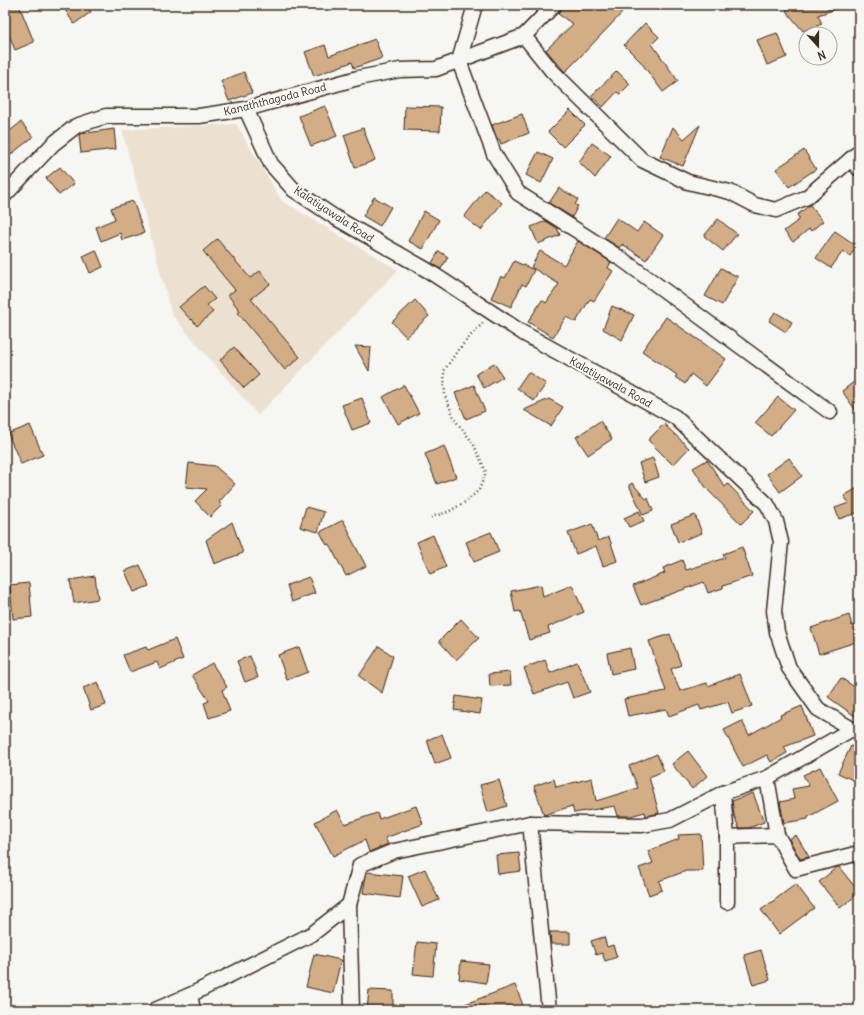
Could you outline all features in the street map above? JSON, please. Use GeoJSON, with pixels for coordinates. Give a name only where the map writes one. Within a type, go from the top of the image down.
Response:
{"type":"FeatureCollection","features":[{"type":"Feature","properties":{"kind":"street"},"geometry":{"type":"LineString","coordinates":[[475,5],[459,61],[494,154],[518,193],[623,260],[830,412]]}},
{"type":"Feature","properties":{"kind":"street","name":"Kanaththagoda Road"},"geometry":{"type":"LineString","coordinates":[[5,196],[53,144],[76,126],[106,116],[199,116],[246,108],[358,78],[400,70],[436,69],[524,36],[554,5]]}},
{"type":"Feature","properties":{"kind":"street"},"geometry":{"type":"LineString","coordinates":[[524,36],[552,71],[642,160],[688,182],[730,192],[755,205],[776,210],[807,197],[856,160]]}},
{"type":"Feature","properties":{"kind":"street","name":"Kalatiyawala Road"},"geometry":{"type":"LineString","coordinates":[[246,108],[271,164],[294,190],[336,218],[427,270],[523,333],[675,417],[767,504],[776,521],[781,542],[774,611],[777,632],[789,668],[818,709],[855,731]]}},
{"type":"Feature","properties":{"kind":"street"},"geometry":{"type":"LineString","coordinates":[[352,1010],[349,905],[360,865],[394,850],[530,823],[642,825],[670,820],[723,794],[767,778],[855,731]]}},
{"type":"Feature","properties":{"kind":"street"},"geometry":{"type":"LineString","coordinates":[[767,778],[777,835],[796,869],[859,853]]}},
{"type":"Feature","properties":{"kind":"street"},"geometry":{"type":"LineString","coordinates":[[723,794],[727,837],[727,902]]}},
{"type":"Feature","properties":{"kind":"street"},"geometry":{"type":"LineString","coordinates":[[530,823],[549,1010]]}},
{"type":"Feature","properties":{"kind":"street"},"geometry":{"type":"LineString","coordinates":[[727,837],[777,835]]}},
{"type":"Feature","properties":{"kind":"street"},"geometry":{"type":"LineString","coordinates":[[155,1010],[190,996],[312,934],[349,905]]}},
{"type":"Feature","properties":{"kind":"street"},"geometry":{"type":"LineString","coordinates":[[190,996],[194,1010]]}},
{"type":"Feature","properties":{"kind":"path"},"geometry":{"type":"LineString","coordinates":[[431,517],[448,512],[468,501],[479,490],[486,472],[473,443],[455,420],[445,396],[444,371],[458,350],[493,314]]}},
{"type":"Feature","properties":{"kind":"shaded area"},"geometry":{"type":"Polygon","coordinates":[[[236,124],[282,201],[398,270],[258,415],[172,315],[122,130],[236,124]]]}},
{"type":"Feature","properties":{"kind":"building"},"geometry":{"type":"Polygon","coordinates":[[[5,5],[19,5],[34,42],[15,50],[5,25],[5,5]]]}},
{"type":"Feature","properties":{"kind":"building"},"geometry":{"type":"Polygon","coordinates":[[[62,5],[86,5],[91,12],[74,24],[62,5]]]}},
{"type":"Feature","properties":{"kind":"building"},"geometry":{"type":"Polygon","coordinates":[[[564,5],[613,5],[622,13],[565,72],[546,50],[573,24],[558,14],[564,5]]]}},
{"type":"Feature","properties":{"kind":"building"},"geometry":{"type":"Polygon","coordinates":[[[786,5],[841,5],[842,7],[818,15],[822,24],[817,26],[799,26],[787,12],[786,5]]]}},
{"type":"Feature","properties":{"kind":"building"},"geometry":{"type":"Polygon","coordinates":[[[645,23],[659,37],[652,44],[678,81],[663,92],[640,61],[624,45],[645,23]]]}},
{"type":"Feature","properties":{"kind":"building"},"geometry":{"type":"Polygon","coordinates":[[[777,33],[787,57],[767,65],[757,40],[777,33]]]}},
{"type":"Feature","properties":{"kind":"building"},"geometry":{"type":"Polygon","coordinates":[[[375,39],[382,58],[354,68],[352,62],[314,76],[305,52],[325,45],[329,56],[375,39]]]}},
{"type":"Feature","properties":{"kind":"building"},"geometry":{"type":"Polygon","coordinates":[[[617,71],[630,84],[620,94],[617,92],[603,107],[591,96],[617,71]]]}},
{"type":"Feature","properties":{"kind":"building"},"geometry":{"type":"Polygon","coordinates":[[[244,72],[252,93],[229,101],[221,81],[244,72]]]}},
{"type":"Feature","properties":{"kind":"building"},"geometry":{"type":"Polygon","coordinates":[[[325,106],[337,136],[311,146],[299,116],[325,106]]]}},
{"type":"Feature","properties":{"kind":"building"},"geometry":{"type":"Polygon","coordinates":[[[405,106],[441,107],[440,131],[404,130],[405,106]]]}},
{"type":"Feature","properties":{"kind":"building"},"geometry":{"type":"Polygon","coordinates":[[[570,110],[585,125],[563,147],[548,132],[570,110]]]}},
{"type":"Feature","properties":{"kind":"building"},"geometry":{"type":"Polygon","coordinates":[[[522,114],[529,133],[501,144],[499,139],[497,139],[492,125],[522,114]]]}},
{"type":"Feature","properties":{"kind":"building"},"geometry":{"type":"Polygon","coordinates":[[[21,122],[33,137],[5,159],[5,135],[21,122]]]}},
{"type":"Feature","properties":{"kind":"building"},"geometry":{"type":"Polygon","coordinates":[[[700,125],[683,166],[660,157],[673,127],[684,139],[700,125]]]}},
{"type":"Feature","properties":{"kind":"building"},"geometry":{"type":"Polygon","coordinates":[[[363,128],[375,160],[355,168],[344,135],[363,128]]]}},
{"type":"Feature","properties":{"kind":"building"},"geometry":{"type":"Polygon","coordinates":[[[114,129],[116,149],[81,153],[80,134],[114,129]]]}},
{"type":"Feature","properties":{"kind":"building"},"geometry":{"type":"Polygon","coordinates":[[[592,143],[611,156],[595,178],[579,162],[592,143]]]}},
{"type":"Feature","properties":{"kind":"building"},"geometry":{"type":"Polygon","coordinates":[[[804,150],[816,169],[789,187],[776,169],[804,150]]]}},
{"type":"Feature","properties":{"kind":"building"},"geometry":{"type":"Polygon","coordinates":[[[538,152],[553,159],[541,183],[526,175],[538,152]]]}},
{"type":"Feature","properties":{"kind":"building"},"geometry":{"type":"Polygon","coordinates":[[[60,167],[74,184],[59,195],[46,178],[60,167]]]}},
{"type":"Feature","properties":{"kind":"building"},"geometry":{"type":"Polygon","coordinates":[[[559,188],[578,199],[575,205],[578,206],[572,217],[549,203],[559,188]]]}},
{"type":"Feature","properties":{"kind":"building"},"geometry":{"type":"Polygon","coordinates":[[[485,190],[502,203],[481,230],[464,217],[485,190]]]}},
{"type":"Feature","properties":{"kind":"building"},"geometry":{"type":"Polygon","coordinates":[[[374,197],[391,207],[380,226],[363,216],[374,197]]]}},
{"type":"Feature","properties":{"kind":"building"},"geometry":{"type":"Polygon","coordinates":[[[133,201],[144,233],[122,240],[120,233],[101,241],[96,227],[115,219],[111,208],[133,201]]]}},
{"type":"Feature","properties":{"kind":"building"},"geometry":{"type":"Polygon","coordinates":[[[810,205],[823,221],[811,231],[809,229],[793,242],[784,231],[800,219],[797,215],[810,205]]]}},
{"type":"Feature","properties":{"kind":"building"},"geometry":{"type":"Polygon","coordinates":[[[424,211],[439,220],[423,249],[408,241],[424,211]]]}},
{"type":"Feature","properties":{"kind":"building"},"geometry":{"type":"Polygon","coordinates":[[[617,218],[637,232],[644,222],[663,235],[646,260],[622,244],[620,248],[604,238],[617,218]]]}},
{"type":"Feature","properties":{"kind":"building"},"geometry":{"type":"Polygon","coordinates":[[[718,219],[737,234],[723,251],[704,236],[718,219]]]}},
{"type":"Feature","properties":{"kind":"building"},"geometry":{"type":"Polygon","coordinates":[[[546,221],[557,228],[560,235],[538,244],[531,227],[546,221]]]}},
{"type":"Feature","properties":{"kind":"building"},"geometry":{"type":"Polygon","coordinates":[[[835,231],[857,246],[850,256],[843,251],[831,268],[816,258],[835,231]]]}},
{"type":"Feature","properties":{"kind":"building"},"geometry":{"type":"Polygon","coordinates":[[[217,239],[250,278],[260,271],[270,284],[251,299],[300,357],[285,370],[238,313],[240,311],[228,295],[235,290],[203,251],[217,239]]]}},
{"type":"Feature","properties":{"kind":"building"},"geometry":{"type":"Polygon","coordinates":[[[578,241],[611,262],[608,268],[613,271],[594,301],[590,299],[576,322],[566,317],[553,337],[528,322],[542,300],[546,303],[559,284],[531,267],[540,251],[564,265],[578,241]]]}},
{"type":"Feature","properties":{"kind":"building"},"geometry":{"type":"Polygon","coordinates":[[[96,250],[103,267],[90,273],[83,256],[96,250]]]}},
{"type":"Feature","properties":{"kind":"building"},"geometry":{"type":"Polygon","coordinates":[[[439,251],[448,257],[441,269],[432,263],[439,251]]]}},
{"type":"Feature","properties":{"kind":"building"},"geometry":{"type":"Polygon","coordinates":[[[514,261],[534,270],[526,286],[522,284],[511,307],[491,298],[501,276],[505,278],[514,261]]]}},
{"type":"Feature","properties":{"kind":"building"},"geometry":{"type":"Polygon","coordinates":[[[721,268],[738,277],[722,305],[705,296],[721,268]]]}},
{"type":"Feature","properties":{"kind":"building"},"geometry":{"type":"Polygon","coordinates":[[[204,286],[215,299],[207,305],[213,312],[197,326],[179,307],[204,286]]]}},
{"type":"Feature","properties":{"kind":"building"},"geometry":{"type":"Polygon","coordinates":[[[415,300],[429,316],[406,337],[392,322],[415,300]]]}},
{"type":"Feature","properties":{"kind":"building"},"geometry":{"type":"Polygon","coordinates":[[[612,306],[634,315],[622,340],[603,329],[612,306]]]}},
{"type":"Feature","properties":{"kind":"building"},"geometry":{"type":"Polygon","coordinates":[[[775,312],[792,322],[786,332],[769,321],[775,312]]]}},
{"type":"Feature","properties":{"kind":"building"},"geometry":{"type":"Polygon","coordinates":[[[666,317],[726,359],[706,386],[691,374],[685,384],[675,377],[677,375],[642,351],[666,317]]]}},
{"type":"Feature","properties":{"kind":"building"},"geometry":{"type":"Polygon","coordinates":[[[355,346],[371,347],[369,371],[355,346]]]}},
{"type":"Feature","properties":{"kind":"building"},"geometry":{"type":"Polygon","coordinates":[[[234,347],[259,375],[244,388],[220,360],[234,347]]]}},
{"type":"Feature","properties":{"kind":"building"},"geometry":{"type":"Polygon","coordinates":[[[494,363],[503,377],[484,388],[476,374],[494,363]]]}},
{"type":"Feature","properties":{"kind":"building"},"geometry":{"type":"Polygon","coordinates":[[[528,372],[546,384],[534,401],[517,388],[528,372]]]}},
{"type":"Feature","properties":{"kind":"building"},"geometry":{"type":"Polygon","coordinates":[[[859,378],[859,415],[842,391],[859,378]]]}},
{"type":"Feature","properties":{"kind":"building"},"geometry":{"type":"Polygon","coordinates":[[[404,385],[419,413],[398,424],[383,397],[404,385]]]}},
{"type":"Feature","properties":{"kind":"building"},"geometry":{"type":"Polygon","coordinates":[[[474,385],[485,411],[466,419],[455,393],[474,385]]]}},
{"type":"Feature","properties":{"kind":"building"},"geometry":{"type":"Polygon","coordinates":[[[778,397],[794,410],[771,436],[755,423],[778,397]]]}},
{"type":"Feature","properties":{"kind":"building"},"geometry":{"type":"Polygon","coordinates":[[[362,398],[371,423],[352,430],[342,405],[362,398]]]}},
{"type":"Feature","properties":{"kind":"building"},"geometry":{"type":"Polygon","coordinates":[[[549,399],[563,407],[551,426],[524,410],[549,399]]]}},
{"type":"Feature","properties":{"kind":"building"},"geometry":{"type":"Polygon","coordinates":[[[600,421],[612,439],[588,455],[576,437],[600,421]]]}},
{"type":"Feature","properties":{"kind":"building"},"geometry":{"type":"Polygon","coordinates":[[[664,424],[689,448],[673,465],[648,440],[664,424]]]}},
{"type":"Feature","properties":{"kind":"building"},"geometry":{"type":"Polygon","coordinates":[[[30,425],[43,455],[21,464],[8,434],[30,425]]]}},
{"type":"Feature","properties":{"kind":"building"},"geometry":{"type":"Polygon","coordinates":[[[444,446],[456,477],[437,484],[425,454],[444,446]]]}},
{"type":"Feature","properties":{"kind":"building"},"geometry":{"type":"Polygon","coordinates":[[[653,458],[659,477],[645,482],[639,463],[653,458]]]}},
{"type":"Feature","properties":{"kind":"building"},"geometry":{"type":"Polygon","coordinates":[[[789,458],[802,476],[780,492],[767,474],[789,458]]]}},
{"type":"Feature","properties":{"kind":"building"},"geometry":{"type":"Polygon","coordinates":[[[707,460],[725,487],[728,484],[754,511],[741,524],[707,489],[693,468],[707,460]]]}},
{"type":"Feature","properties":{"kind":"building"},"geometry":{"type":"Polygon","coordinates":[[[189,463],[215,466],[235,484],[219,502],[222,505],[210,517],[195,501],[207,489],[186,487],[189,463]]]}},
{"type":"Feature","properties":{"kind":"building"},"geometry":{"type":"Polygon","coordinates":[[[632,483],[646,499],[648,498],[653,511],[643,515],[629,485],[632,483]]]}},
{"type":"Feature","properties":{"kind":"building"},"geometry":{"type":"Polygon","coordinates":[[[859,487],[859,518],[856,513],[839,519],[835,508],[849,503],[844,496],[859,487]]]}},
{"type":"Feature","properties":{"kind":"building"},"geometry":{"type":"Polygon","coordinates":[[[306,507],[324,512],[318,532],[300,527],[306,507]]]}},
{"type":"Feature","properties":{"kind":"building"},"geometry":{"type":"Polygon","coordinates":[[[639,511],[644,521],[629,527],[624,518],[639,511]]]}},
{"type":"Feature","properties":{"kind":"building"},"geometry":{"type":"Polygon","coordinates":[[[695,515],[702,533],[678,542],[671,524],[695,515]]]}},
{"type":"Feature","properties":{"kind":"building"},"geometry":{"type":"Polygon","coordinates":[[[343,520],[366,566],[346,576],[329,544],[327,545],[320,532],[343,520]]]}},
{"type":"Feature","properties":{"kind":"building"},"geometry":{"type":"Polygon","coordinates":[[[232,522],[243,553],[214,564],[206,540],[232,522]]]}},
{"type":"Feature","properties":{"kind":"building"},"geometry":{"type":"Polygon","coordinates":[[[592,524],[598,541],[609,537],[617,561],[603,566],[596,546],[576,554],[568,533],[592,524]]]}},
{"type":"Feature","properties":{"kind":"building"},"geometry":{"type":"Polygon","coordinates":[[[491,532],[499,552],[474,562],[466,542],[491,532]]]}},
{"type":"Feature","properties":{"kind":"building"},"geometry":{"type":"Polygon","coordinates":[[[433,535],[446,567],[430,574],[417,542],[433,535]]]}},
{"type":"Feature","properties":{"kind":"building"},"geometry":{"type":"Polygon","coordinates":[[[742,547],[752,576],[708,593],[704,582],[641,605],[633,586],[665,573],[663,568],[682,560],[686,570],[725,558],[723,554],[742,547]]]}},
{"type":"Feature","properties":{"kind":"building"},"geometry":{"type":"Polygon","coordinates":[[[140,565],[149,586],[134,592],[125,571],[140,565]]]}},
{"type":"Feature","properties":{"kind":"building"},"geometry":{"type":"Polygon","coordinates":[[[95,576],[98,599],[74,603],[70,580],[95,576]]]}},
{"type":"Feature","properties":{"kind":"building"},"geometry":{"type":"Polygon","coordinates":[[[309,577],[315,593],[292,602],[287,585],[309,577]]]}},
{"type":"Feature","properties":{"kind":"building"},"geometry":{"type":"Polygon","coordinates":[[[29,583],[32,617],[13,619],[10,585],[29,583]]]}},
{"type":"Feature","properties":{"kind":"building"},"geometry":{"type":"Polygon","coordinates":[[[541,585],[543,597],[572,585],[584,612],[548,627],[550,633],[529,640],[520,611],[515,612],[511,591],[541,585]]]}},
{"type":"Feature","properties":{"kind":"building"},"geometry":{"type":"Polygon","coordinates":[[[849,615],[852,626],[859,624],[859,641],[819,654],[811,628],[849,615]]]}},
{"type":"Feature","properties":{"kind":"building"},"geometry":{"type":"Polygon","coordinates":[[[461,619],[479,638],[456,660],[439,641],[461,619]]]}},
{"type":"Feature","properties":{"kind":"building"},"geometry":{"type":"Polygon","coordinates":[[[670,634],[681,665],[671,669],[680,691],[707,683],[708,686],[740,674],[752,706],[732,713],[728,702],[701,710],[699,705],[669,716],[666,709],[628,716],[624,699],[666,691],[649,641],[670,634]]]}},
{"type":"Feature","properties":{"kind":"building"},"geometry":{"type":"Polygon","coordinates":[[[175,639],[183,659],[160,669],[157,662],[130,672],[123,655],[146,647],[148,650],[175,639]]]}},
{"type":"Feature","properties":{"kind":"building"},"geometry":{"type":"Polygon","coordinates":[[[379,646],[393,656],[382,693],[359,676],[379,646]]]}},
{"type":"Feature","properties":{"kind":"building"},"geometry":{"type":"Polygon","coordinates":[[[299,647],[308,672],[287,680],[278,655],[299,647]]]}},
{"type":"Feature","properties":{"kind":"building"},"geometry":{"type":"Polygon","coordinates":[[[630,648],[634,669],[611,674],[607,653],[630,648]]]}},
{"type":"Feature","properties":{"kind":"building"},"geometry":{"type":"Polygon","coordinates":[[[250,656],[258,677],[245,682],[237,661],[250,656]]]}},
{"type":"Feature","properties":{"kind":"building"},"geometry":{"type":"Polygon","coordinates":[[[545,660],[550,673],[577,662],[590,692],[573,698],[567,682],[534,694],[524,668],[545,660]]]}},
{"type":"Feature","properties":{"kind":"building"},"geometry":{"type":"Polygon","coordinates":[[[212,663],[227,687],[222,690],[230,711],[209,718],[204,703],[209,701],[192,675],[212,663]]]}},
{"type":"Feature","properties":{"kind":"building"},"geometry":{"type":"Polygon","coordinates":[[[510,672],[511,685],[490,686],[489,674],[510,672]]]}},
{"type":"Feature","properties":{"kind":"building"},"geometry":{"type":"Polygon","coordinates":[[[841,678],[859,690],[859,719],[828,697],[841,678]]]}},
{"type":"Feature","properties":{"kind":"building"},"geometry":{"type":"Polygon","coordinates":[[[98,682],[106,705],[91,710],[83,688],[98,682]]]}},
{"type":"Feature","properties":{"kind":"building"},"geometry":{"type":"Polygon","coordinates":[[[456,696],[482,700],[480,714],[454,710],[456,696]]]}},
{"type":"Feature","properties":{"kind":"building"},"geometry":{"type":"Polygon","coordinates":[[[802,706],[813,736],[784,747],[787,753],[771,762],[767,755],[743,767],[724,730],[742,721],[749,735],[781,717],[780,715],[802,706]]]}},
{"type":"Feature","properties":{"kind":"building"},"geometry":{"type":"Polygon","coordinates":[[[442,734],[451,758],[435,764],[427,740],[442,734]]]}},
{"type":"Feature","properties":{"kind":"building"},"geometry":{"type":"Polygon","coordinates":[[[851,746],[859,749],[859,783],[838,773],[851,746]]]}},
{"type":"Feature","properties":{"kind":"building"},"geometry":{"type":"Polygon","coordinates":[[[688,751],[707,776],[692,789],[672,764],[688,751]]]}},
{"type":"Feature","properties":{"kind":"building"},"geometry":{"type":"Polygon","coordinates":[[[657,754],[664,771],[649,777],[659,813],[646,816],[645,812],[630,816],[618,816],[615,806],[574,813],[572,806],[544,815],[534,786],[554,779],[556,787],[592,778],[596,801],[638,788],[629,766],[657,754]]]}},
{"type":"Feature","properties":{"kind":"building"},"geometry":{"type":"Polygon","coordinates":[[[820,767],[838,801],[808,817],[808,819],[784,823],[780,802],[794,799],[792,789],[809,786],[803,775],[820,767]]]}},
{"type":"Feature","properties":{"kind":"building"},"geometry":{"type":"Polygon","coordinates":[[[499,780],[507,806],[488,812],[480,785],[499,780]]]}},
{"type":"Feature","properties":{"kind":"building"},"geometry":{"type":"Polygon","coordinates":[[[753,793],[764,822],[749,828],[739,828],[734,815],[732,801],[753,793]]]}},
{"type":"Feature","properties":{"kind":"building"},"geometry":{"type":"Polygon","coordinates":[[[416,806],[423,824],[385,838],[388,844],[369,852],[365,840],[333,856],[315,822],[337,810],[345,824],[377,813],[379,819],[416,806]]]}},
{"type":"Feature","properties":{"kind":"building"},"geometry":{"type":"Polygon","coordinates":[[[701,834],[703,871],[686,871],[659,881],[662,890],[649,895],[639,868],[653,863],[648,851],[679,839],[678,835],[701,834]]]}},
{"type":"Feature","properties":{"kind":"building"},"geometry":{"type":"Polygon","coordinates":[[[796,835],[809,857],[800,859],[789,839],[796,835]]]}},
{"type":"Feature","properties":{"kind":"building"},"geometry":{"type":"Polygon","coordinates":[[[519,853],[521,871],[498,874],[496,855],[519,853]]]}},
{"type":"Feature","properties":{"kind":"building"},"geometry":{"type":"Polygon","coordinates":[[[839,867],[859,892],[840,908],[819,882],[839,867]]]}},
{"type":"Feature","properties":{"kind":"building"},"geometry":{"type":"Polygon","coordinates":[[[425,869],[439,900],[422,907],[408,876],[425,869]]]}},
{"type":"Feature","properties":{"kind":"building"},"geometry":{"type":"Polygon","coordinates":[[[367,872],[403,876],[400,898],[363,893],[367,872]]]}},
{"type":"Feature","properties":{"kind":"building"},"geometry":{"type":"Polygon","coordinates":[[[796,884],[814,908],[779,934],[761,910],[796,884]]]}},
{"type":"Feature","properties":{"kind":"building"},"geometry":{"type":"Polygon","coordinates":[[[550,932],[570,932],[570,944],[551,944],[550,932]]]}},
{"type":"Feature","properties":{"kind":"building"},"geometry":{"type":"Polygon","coordinates":[[[604,937],[607,947],[613,945],[617,957],[605,961],[602,953],[596,955],[591,941],[604,937]]]}},
{"type":"Feature","properties":{"kind":"building"},"geometry":{"type":"Polygon","coordinates":[[[417,942],[436,944],[433,976],[413,974],[417,942]]]}},
{"type":"Feature","properties":{"kind":"building"},"geometry":{"type":"Polygon","coordinates":[[[761,950],[770,980],[753,985],[744,955],[761,950]]]}},
{"type":"Feature","properties":{"kind":"building"},"geometry":{"type":"Polygon","coordinates":[[[314,954],[341,960],[333,993],[306,987],[314,954]]]}},
{"type":"Feature","properties":{"kind":"building"},"geometry":{"type":"Polygon","coordinates":[[[461,961],[489,964],[486,983],[459,979],[461,961]]]}},
{"type":"Feature","properties":{"kind":"building"},"geometry":{"type":"Polygon","coordinates":[[[515,985],[525,1010],[452,1010],[452,1009],[515,985]]]}},
{"type":"Feature","properties":{"kind":"building"},"geometry":{"type":"Polygon","coordinates":[[[369,990],[393,991],[393,1010],[367,1010],[369,990]]]}}]}
